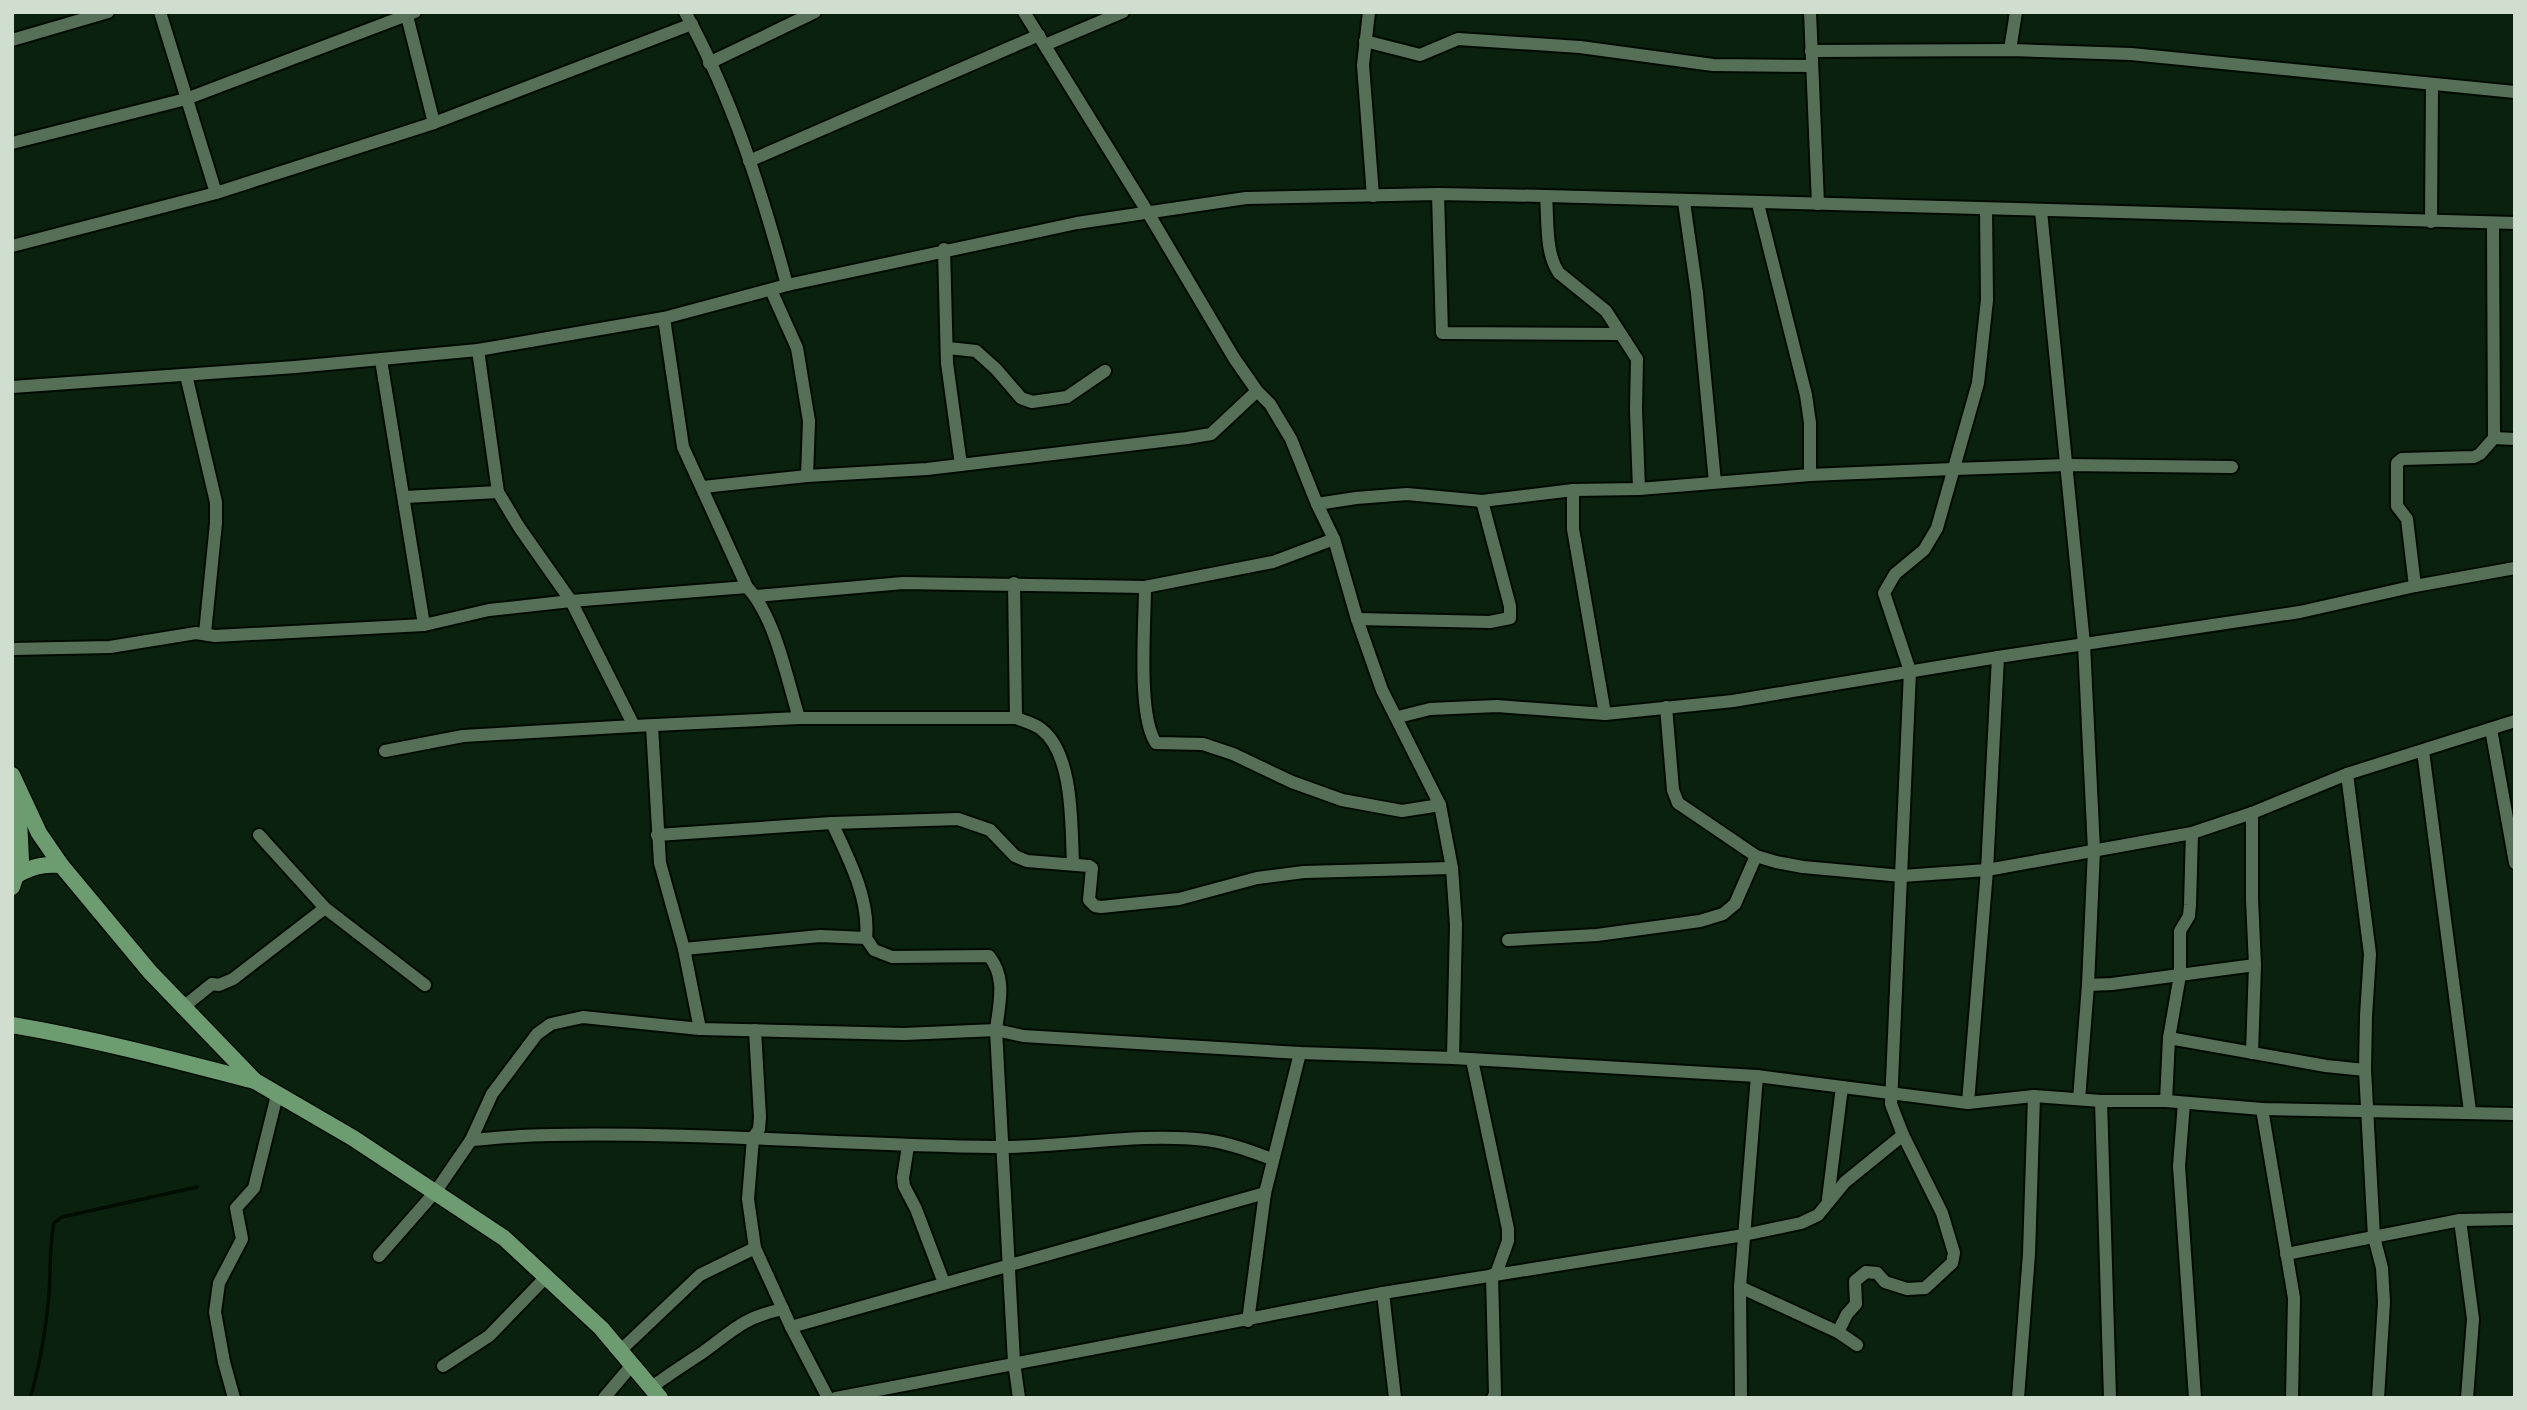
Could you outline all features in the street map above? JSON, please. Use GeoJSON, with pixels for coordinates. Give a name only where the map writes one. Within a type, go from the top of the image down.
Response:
{"type":"FeatureCollection","features":[{"type":"Feature","properties":{"kind":"main road"},"geometry":{"type":"LineString","coordinates":[[15,783],[16,870],[44,864],[61,865]]}},
{"type":"Feature","properties":{"kind":"main road"},"geometry":{"type":"LineString","coordinates":[[15,783],[39,833],[61,865],[182,1008],[255,1081],[353,1138],[504,1238],[601,1328],[656,1392]]}},
{"type":"Feature","properties":{"kind":"main road"},"geometry":{"type":"LineString","coordinates":[[12,1025],[75,1035],[255,1081]]}},
{"type":"Feature","properties":{"kind":"main road"},"geometry":{"type":"LineString","coordinates":[[203,1068],[212,1064],[218,1056],[217,1041]]}},
{"type":"Feature","properties":{"kind":"street"},"geometry":{"type":"LineString","coordinates":[[12,40],[108,12]]}},
{"type":"Feature","properties":{"kind":"street"},"geometry":{"type":"LineString","coordinates":[[160,12],[216,193]]}},
{"type":"Feature","properties":{"kind":"street"},"geometry":{"type":"LineString","coordinates":[[709,63],[815,12]]}},
{"type":"Feature","properties":{"kind":"street"},"geometry":{"type":"LineString","coordinates":[[1024,12],[1234,358],[1257,391],[1270,404],[1291,439],[1317,505],[1334,539],[1357,619],[1382,690],[1398,717],[1440,805],[1452,868],[1456,925],[1453,1058]]}},
{"type":"Feature","properties":{"kind":"street"},"geometry":{"type":"LineString","coordinates":[[749,161],[1042,40],[1123,12]]}},
{"type":"Feature","properties":{"kind":"street"},"geometry":{"type":"LineString","coordinates":[[1370,12],[1364,41],[1363,65],[1373,196]]}},
{"type":"Feature","properties":{"kind":"street"},"geometry":{"type":"LineString","coordinates":[[1810,12],[1818,204]]}},
{"type":"Feature","properties":{"kind":"street"},"geometry":{"type":"LineString","coordinates":[[2010,50],[2016,12]]}},
{"type":"Feature","properties":{"kind":"street"},"geometry":{"type":"LineString","coordinates":[[12,143],[186,99],[409,13],[434,123]]}},
{"type":"Feature","properties":{"kind":"street"},"geometry":{"type":"LineString","coordinates":[[12,246],[216,193],[434,123],[689,18],[733,114],[769,221],[787,285]]}},
{"type":"Feature","properties":{"kind":"street"},"geometry":{"type":"LineString","coordinates":[[1364,41],[1420,55],[1458,39],[1580,47],[1713,65],[1811,66]]}},
{"type":"Feature","properties":{"kind":"street"},"geometry":{"type":"LineString","coordinates":[[1811,51],[2010,50],[2131,54],[2515,92]]}},
{"type":"Feature","properties":{"kind":"street"},"geometry":{"type":"LineString","coordinates":[[2431,222],[2432,85]]}},
{"type":"Feature","properties":{"kind":"street"},"geometry":{"type":"LineString","coordinates":[[1438,194],[1442,333],[1620,334]]}},
{"type":"Feature","properties":{"kind":"street"},"geometry":{"type":"LineString","coordinates":[[12,387],[382,360],[478,350],[664,318],[787,285],[944,249],[1147,211],[1247,198],[1438,194],[1546,196],[1684,202],[2515,223]]}},
{"type":"Feature","properties":{"kind":"street"},"geometry":{"type":"LineString","coordinates":[[1546,196],[1554,266],[1606,311],[1637,359],[1639,489]]}},
{"type":"Feature","properties":{"kind":"street"},"geometry":{"type":"LineString","coordinates":[[1684,202],[1697,293],[1715,482]]}},
{"type":"Feature","properties":{"kind":"street"},"geometry":{"type":"LineString","coordinates":[[1758,204],[1807,395],[1810,475]]}},
{"type":"Feature","properties":{"kind":"street"},"geometry":{"type":"LineString","coordinates":[[1838,1332],[1847,1314],[1856,1304],[1855,1281],[1866,1272],[1877,1273],[1885,1282],[1907,1289],[1925,1288],[1952,1263],[1954,1253],[1942,1213],[1903,1135],[1891,1104],[1910,671],[1884,593],[1895,574],[1924,550],[1937,528],[1978,383],[1987,300],[1986,209]]}},
{"type":"Feature","properties":{"kind":"street"},"geometry":{"type":"LineString","coordinates":[[2041,211],[2084,644],[2094,850],[2079,1100]]}},
{"type":"Feature","properties":{"kind":"street"},"geometry":{"type":"LineString","coordinates":[[2414,586],[2407,519],[2397,506],[2396,463],[2402,459],[2474,457],[2494,438],[2493,223]]}},
{"type":"Feature","properties":{"kind":"street"},"geometry":{"type":"LineString","coordinates":[[944,249],[947,363],[961,465]]}},
{"type":"Feature","properties":{"kind":"street"},"geometry":{"type":"LineString","coordinates":[[771,290],[797,348],[809,421],[807,476]]}},
{"type":"Feature","properties":{"kind":"street"},"geometry":{"type":"LineString","coordinates":[[664,318],[683,447],[767,617],[799,718]]}},
{"type":"Feature","properties":{"kind":"street"},"geometry":{"type":"LineString","coordinates":[[948,348],[976,351],[1021,398],[1032,402],[1068,397],[1105,372]]}},
{"type":"Feature","properties":{"kind":"street"},"geometry":{"type":"LineString","coordinates":[[478,350],[498,492],[571,601],[634,726]]}},
{"type":"Feature","properties":{"kind":"street"},"geometry":{"type":"LineString","coordinates":[[382,360],[424,625]]}},
{"type":"Feature","properties":{"kind":"street"},"geometry":{"type":"LineString","coordinates":[[186,375],[216,502],[205,634]]}},
{"type":"Feature","properties":{"kind":"street"},"geometry":{"type":"LineString","coordinates":[[704,487],[807,476],[927,469],[1211,433],[1257,391]]}},
{"type":"Feature","properties":{"kind":"street"},"geometry":{"type":"LineString","coordinates":[[2494,438],[2515,439]]}},
{"type":"Feature","properties":{"kind":"street"},"geometry":{"type":"LineString","coordinates":[[1317,505],[1356,498],[1407,494],[1482,501],[1573,490],[1639,489],[1810,475],[1953,468],[2067,465],[2232,467]]}},
{"type":"Feature","properties":{"kind":"street"},"geometry":{"type":"LineString","coordinates":[[1573,490],[1573,529],[1605,714]]}},
{"type":"Feature","properties":{"kind":"street"},"geometry":{"type":"LineString","coordinates":[[405,498],[498,492]]}},
{"type":"Feature","properties":{"kind":"street"},"geometry":{"type":"LineString","coordinates":[[1357,619],[1490,622],[1510,618],[1510,606],[1482,501]]}},
{"type":"Feature","properties":{"kind":"street"},"geometry":{"type":"LineString","coordinates":[[12,649],[110,647],[196,632],[215,636],[424,625],[489,610],[571,601],[752,591],[903,583],[1145,587],[1273,562],[1334,539]]}},
{"type":"Feature","properties":{"kind":"street"},"geometry":{"type":"LineString","coordinates":[[1398,717],[1430,709],[1497,706],[1605,714],[1733,701],[1998,657],[2300,612],[2414,586],[2515,568]]}},
{"type":"Feature","properties":{"kind":"street"},"geometry":{"type":"LineString","coordinates":[[1014,583],[1016,718]]}},
{"type":"Feature","properties":{"kind":"street"},"geometry":{"type":"LineString","coordinates":[[1145,587],[1145,689],[1149,733],[1156,743],[1203,744],[1342,800],[1402,810],[1440,805]]}},
{"type":"Feature","properties":{"kind":"street"},"geometry":{"type":"LineString","coordinates":[[1968,1103],[1986,870],[1998,657]]}},
{"type":"Feature","properties":{"kind":"street"},"geometry":{"type":"LineString","coordinates":[[1666,707],[1674,789],[1678,803],[1756,856],[1803,867],[1902,876],[1986,870],[2192,833],[2252,813],[2347,774],[2515,721]]}},
{"type":"Feature","properties":{"kind":"street"},"geometry":{"type":"LineString","coordinates":[[385,751],[463,736],[634,726],[799,718],[1016,718],[1042,729],[1056,748],[1065,770],[1073,864]]}},
{"type":"Feature","properties":{"kind":"street"},"geometry":{"type":"LineString","coordinates":[[652,726],[660,863],[684,948],[699,1029]]}},
{"type":"Feature","properties":{"kind":"street"},"geometry":{"type":"LineString","coordinates":[[2491,729],[2515,863]]}},
{"type":"Feature","properties":{"kind":"street"},"geometry":{"type":"LineString","coordinates":[[2423,751],[2470,1111]]}},
{"type":"Feature","properties":{"kind":"street"},"geometry":{"type":"LineString","coordinates":[[2347,774],[2370,954],[2365,1016],[2365,1070],[2374,1237],[2382,1268],[2384,1302],[2378,1398]]}},
{"type":"Feature","properties":{"kind":"street"},"geometry":{"type":"LineString","coordinates":[[2252,813],[2255,965],[2252,1053]]}},
{"type":"Feature","properties":{"kind":"street"},"geometry":{"type":"LineString","coordinates":[[657,835],[832,823],[958,819],[990,830],[1015,856],[1027,860],[1089,866],[1092,868],[1089,900],[1095,906],[1101,907],[1179,899],[1256,878],[1304,872],[1452,868]]}},
{"type":"Feature","properties":{"kind":"street"},"geometry":{"type":"LineString","coordinates":[[832,823],[848,857],[868,923],[866,938],[874,950],[892,957],[989,956],[999,973],[1001,990],[996,1030],[1014,1363],[1019,1398]]}},
{"type":"Feature","properties":{"kind":"street"},"geometry":{"type":"LineString","coordinates":[[2166,1101],[2169,1038],[2179,975],[2180,931],[2189,916],[2192,833]]}},
{"type":"Feature","properties":{"kind":"street"},"geometry":{"type":"LineString","coordinates":[[259,835],[325,908],[425,985]]}},
{"type":"Feature","properties":{"kind":"street"},"geometry":{"type":"LineString","coordinates":[[1508,940],[1597,934],[1700,921],[1723,914],[1735,904],[1756,856]]}},
{"type":"Feature","properties":{"kind":"street"},"geometry":{"type":"LineString","coordinates":[[182,1008],[212,984],[219,985],[233,979],[325,908]]}},
{"type":"Feature","properties":{"kind":"street"},"geometry":{"type":"LineString","coordinates":[[684,948],[820,936],[866,938]]}},
{"type":"Feature","properties":{"kind":"street"},"geometry":{"type":"LineString","coordinates":[[2088,985],[2255,965]]}},
{"type":"Feature","properties":{"kind":"street"},"geometry":{"type":"LineString","coordinates":[[379,1256],[436,1191],[471,1140],[492,1094],[537,1034],[551,1024],[583,1017],[699,1029],[904,1034],[996,1030],[1023,1037],[1300,1054],[1453,1058],[1756,1076],[1968,1103],[2034,1096],[2101,1101],[2166,1101],[2262,1109],[2470,1111],[2515,1114]]}},
{"type":"Feature","properties":{"kind":"street"},"geometry":{"type":"LineString","coordinates":[[755,1030],[760,1117],[753,1138],[748,1199],[755,1248],[791,1327],[828,1398]]}},
{"type":"Feature","properties":{"kind":"street"},"geometry":{"type":"LineString","coordinates":[[2169,1038],[2365,1070]]}},
{"type":"Feature","properties":{"kind":"street"},"geometry":{"type":"LineString","coordinates":[[1248,1321],[1265,1193],[1300,1054]]}},
{"type":"Feature","properties":{"kind":"street"},"geometry":{"type":"LineString","coordinates":[[1472,1060],[1508,1229],[1508,1241],[1494,1275],[1493,1398]]}},
{"type":"Feature","properties":{"kind":"street"},"geometry":{"type":"LineString","coordinates":[[1741,1398],[1740,1287],[1756,1076]]}},
{"type":"Feature","properties":{"kind":"street"},"geometry":{"type":"LineString","coordinates":[[1828,1199],[1842,1087]]}},
{"type":"Feature","properties":{"kind":"street"},"geometry":{"type":"LineString","coordinates":[[234,1398],[215,1312],[219,1283],[242,1239],[236,1208],[254,1188],[277,1095]]}},
{"type":"Feature","properties":{"kind":"street"},"geometry":{"type":"LineString","coordinates":[[2018,1398],[2029,1254],[2034,1096]]}},
{"type":"Feature","properties":{"kind":"street"},"geometry":{"type":"LineString","coordinates":[[2101,1101],[2110,1398]]}},
{"type":"Feature","properties":{"kind":"street"},"geometry":{"type":"LineString","coordinates":[[2184,1103],[2179,1166],[2194,1398]]}},
{"type":"Feature","properties":{"kind":"street"},"geometry":{"type":"LineString","coordinates":[[2262,1109],[2294,1298],[2291,1398]]}},
{"type":"Feature","properties":{"kind":"street"},"geometry":{"type":"LineString","coordinates":[[471,1140],[549,1135],[753,1138],[908,1146],[1002,1147],[1125,1139],[1206,1140],[1243,1148],[1272,1159]]}},
{"type":"Feature","properties":{"kind":"street"},"geometry":{"type":"LineString","coordinates":[[836,1398],[1383,1293],[1744,1235],[1811,1219],[1818,1215],[1828,1199],[1846,1182],[1903,1135]]}},
{"type":"Feature","properties":{"kind":"street"},"geometry":{"type":"LineString","coordinates":[[908,1146],[904,1186],[916,1209],[944,1283]]}},
{"type":"Feature","properties":{"kind":"street"},"geometry":{"type":"LineString","coordinates":[[791,1327],[1265,1193]]}},
{"type":"Feature","properties":{"kind":"street"},"geometry":{"type":"LineString","coordinates":[[2286,1254],[2460,1220],[2515,1219]]}},
{"type":"Feature","properties":{"kind":"street"},"geometry":{"type":"LineString","coordinates":[[2460,1220],[2473,1319],[2467,1398]]}},
{"type":"Feature","properties":{"kind":"street"},"geometry":{"type":"LineString","coordinates":[[621,1350],[700,1275],[755,1248]]}},
{"type":"Feature","properties":{"kind":"street"},"geometry":{"type":"LineString","coordinates":[[443,1366],[489,1336],[547,1276]]}},
{"type":"Feature","properties":{"kind":"street"},"geometry":{"type":"LineString","coordinates":[[1740,1287],[1838,1332],[1857,1345]]}},
{"type":"Feature","properties":{"kind":"street"},"geometry":{"type":"LineString","coordinates":[[1383,1293],[1395,1398]]}},
{"type":"Feature","properties":{"kind":"street"},"geometry":{"type":"LineString","coordinates":[[656,1392],[730,1329],[761,1314],[783,1309]]}},
{"type":"Feature","properties":{"kind":"street"},"geometry":{"type":"LineString","coordinates":[[604,1398],[632,1365]]}},
{"type":"Feature","properties":{"kind":"waterway"},"geometry":{"type":"LineString","coordinates":[[30,1398],[40,1360],[46,1320],[54,1223],[62,1217],[197,1187]]}}]}
